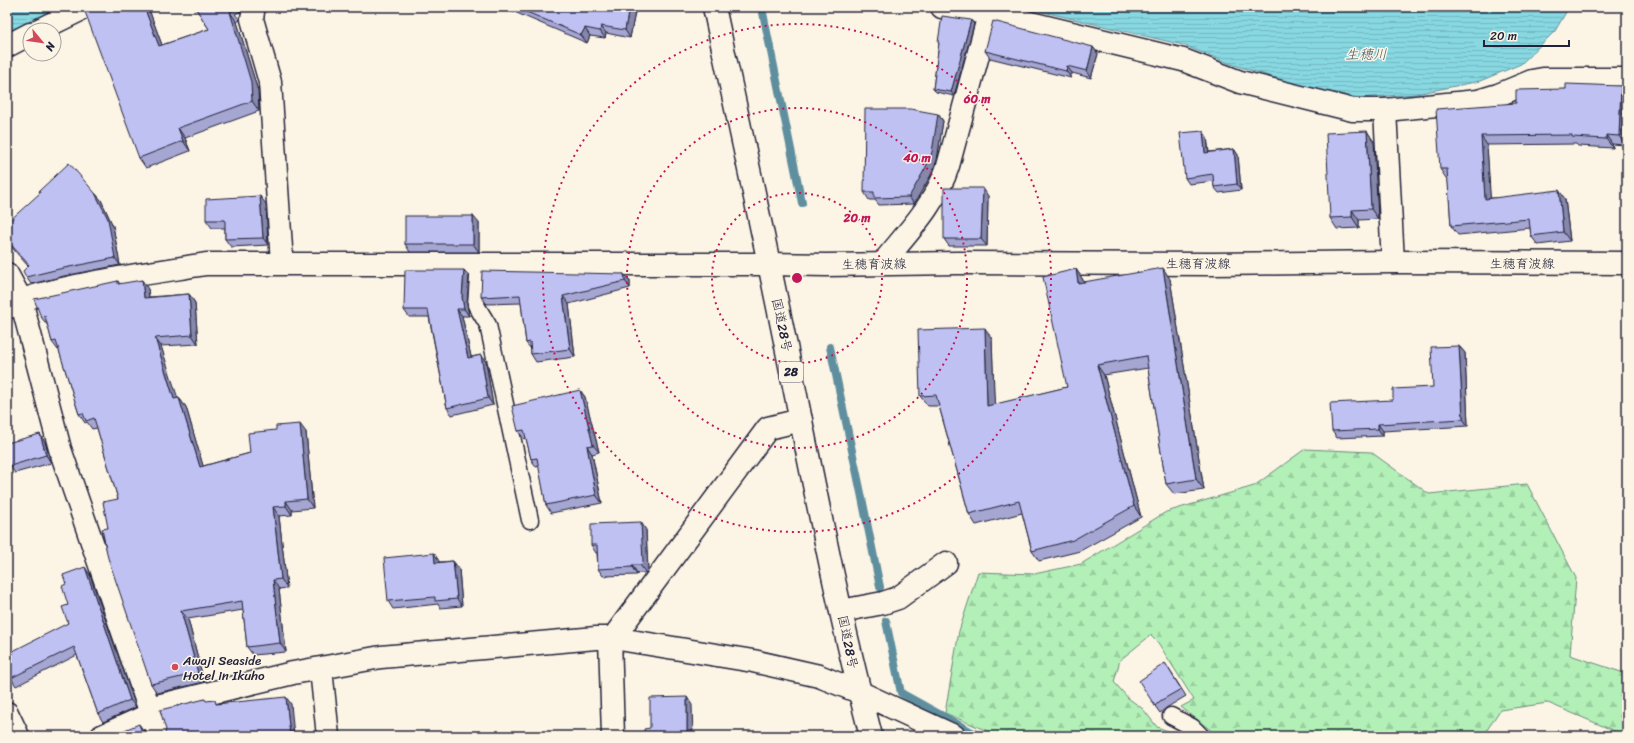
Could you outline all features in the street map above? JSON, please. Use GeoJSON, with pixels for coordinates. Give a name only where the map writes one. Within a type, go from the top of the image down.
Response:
{"type":"FeatureCollection","features":[{"type":"Feature","properties":{"kind":"main road"},"geometry":{"type":"LineString","coordinates":[[55,22],[86,7]]}},
{"type":"Feature","properties":{"kind":"main road"},"geometry":{"type":"LineString","coordinates":[[252,7],[252,19],[270,82],[282,263]]}},
{"type":"Feature","properties":{"kind":"main road","name":"国道28号"},"geometry":{"type":"LineString","coordinates":[[714,7],[859,692],[871,736]]}},
{"type":"Feature","properties":{"kind":"main road"},"geometry":{"type":"LineString","coordinates":[[942,7],[990,10],[1183,60],[1240,82],[1353,110],[1384,110],[1478,101],[1498,95],[1532,80],[1627,79]]}},
{"type":"Feature","properties":{"kind":"main road"},"geometry":{"type":"LineString","coordinates":[[882,264],[940,188],[948,166],[990,10]]}},
{"type":"Feature","properties":{"kind":"main road"},"geometry":{"type":"LineString","coordinates":[[7,46],[22,38]]}},
{"type":"Feature","properties":{"kind":"main road"},"geometry":{"type":"LineString","coordinates":[[1384,110],[1393,262]]}},
{"type":"Feature","properties":{"kind":"main road","name":"生穂育波線"},"geometry":{"type":"LineString","coordinates":[[14,304],[43,294],[116,279],[206,264],[1393,262],[1627,264]]}},
{"type":"Feature","properties":{"kind":"main road"},"geometry":{"type":"LineString","coordinates":[[7,274],[14,304],[60,449],[159,736]]}},
{"type":"Feature","properties":{"kind":"main road"},"geometry":{"type":"LineString","coordinates":[[613,736],[612,638],[768,428],[801,420]]}},
{"type":"Feature","properties":{"kind":"main road"},"geometry":{"type":"LineString","coordinates":[[842,611],[898,598],[946,564]]}},
{"type":"Feature","properties":{"kind":"main road"},"geometry":{"type":"LineString","coordinates":[[102,736],[150,711],[293,673],[381,657],[596,638],[612,638],[760,662],[819,676],[859,692],[954,736]]}},
{"type":"Feature","properties":{"kind":"main road"},"geometry":{"type":"LineString","coordinates":[[320,668],[328,736]]}},
{"type":"Feature","properties":{"kind":"main road"},"geometry":{"type":"LineString","coordinates":[[7,714],[18,736]]}},
{"type":"Feature","properties":{"kind":"lane"},"geometry":{"type":"LineString","coordinates":[[479,263],[476,305],[488,325],[530,520]]}},
{"type":"Feature","properties":{"kind":"lane"},"geometry":{"type":"LineString","coordinates":[[1171,716],[1192,727],[1201,736]]}},
{"type":"Feature","properties":{"kind":"green space"},"geometry":{"type":"Polygon","coordinates":[[[1305,449],[1371,452],[1429,494],[1527,484],[1576,578],[1570,655],[1627,674],[1627,731],[1617,732],[1548,703],[1500,710],[1483,736],[1221,736],[1213,732],[1181,707],[1194,700],[1157,641],[1151,635],[1120,660],[1114,682],[1128,698],[1143,709],[1157,727],[1182,736],[999,736],[945,713],[959,631],[978,572],[1034,574],[1081,564],[1166,512],[1254,486],[1305,449]]]}},
{"type":"Feature","properties":{"kind":"water"},"geometry":{"type":"Polygon","coordinates":[[[7,7],[59,7],[29,22],[22,22],[22,26],[7,33],[7,7]]]}},
{"type":"Feature","properties":{"kind":"water","name":"生穂川"},"geometry":{"type":"Polygon","coordinates":[[[1023,7],[1260,7],[1360,11],[1435,9],[1449,7],[1569,7],[1555,31],[1521,64],[1480,81],[1416,94],[1359,98],[1300,86],[1231,64],[1183,45],[1023,7]]]}},
{"type":"Feature","properties":{"kind":"building"},"geometry":{"type":"Polygon","coordinates":[[[90,7],[144,7],[159,46],[209,29],[195,7],[231,7],[233,10],[230,12],[251,82],[252,101],[178,128],[183,141],[139,158],[84,9],[90,7]]]}},
{"type":"Feature","properties":{"kind":"building"},"geometry":{"type":"Polygon","coordinates":[[[515,7],[629,7],[625,30],[601,26],[600,31],[585,28],[581,35],[515,7]]]}},
{"type":"Feature","properties":{"kind":"building"},"geometry":{"type":"Polygon","coordinates":[[[942,16],[971,20],[951,92],[933,89],[942,16]]]}},
{"type":"Feature","properties":{"kind":"building"},"geometry":{"type":"Polygon","coordinates":[[[993,21],[1093,47],[1087,71],[1067,66],[1066,71],[985,51],[993,21]]]}},
{"type":"Feature","properties":{"kind":"building"},"geometry":{"type":"Polygon","coordinates":[[[1566,84],[1621,86],[1619,136],[1606,135],[1606,139],[1572,137],[1572,135],[1481,136],[1485,199],[1559,190],[1563,232],[1531,236],[1529,219],[1451,226],[1447,169],[1440,169],[1436,109],[1516,103],[1516,90],[1566,89],[1566,84]]]}},
{"type":"Feature","properties":{"kind":"building"},"geometry":{"type":"Polygon","coordinates":[[[865,109],[911,109],[938,114],[932,152],[926,167],[909,197],[874,198],[874,192],[864,192],[865,109]]]}},
{"type":"Feature","properties":{"kind":"building"},"geometry":{"type":"Polygon","coordinates":[[[1203,131],[1205,153],[1234,149],[1237,184],[1214,187],[1213,174],[1185,178],[1180,133],[1203,131]]]}},
{"type":"Feature","properties":{"kind":"building"},"geometry":{"type":"Polygon","coordinates":[[[1367,131],[1371,209],[1352,210],[1352,217],[1330,218],[1326,133],[1367,131]]]}},
{"type":"Feature","properties":{"kind":"building"},"geometry":{"type":"Polygon","coordinates":[[[69,163],[95,193],[108,219],[115,258],[26,277],[23,271],[29,265],[7,240],[7,223],[40,193],[39,191],[69,163]]]}},
{"type":"Feature","properties":{"kind":"building"},"geometry":{"type":"Polygon","coordinates":[[[944,188],[983,188],[981,239],[944,239],[944,188]]]}},
{"type":"Feature","properties":{"kind":"building"},"geometry":{"type":"Polygon","coordinates":[[[260,196],[263,238],[225,239],[225,220],[206,220],[206,199],[260,196]]]}},
{"type":"Feature","properties":{"kind":"building"},"geometry":{"type":"Polygon","coordinates":[[[405,216],[473,216],[473,244],[405,244],[405,216]]]}},
{"type":"Feature","properties":{"kind":"building"},"geometry":{"type":"Polygon","coordinates":[[[1163,268],[1196,479],[1166,484],[1146,356],[1097,365],[1134,506],[1073,540],[1032,551],[1019,501],[969,514],[936,395],[920,396],[918,330],[985,328],[987,406],[1067,387],[1043,277],[1076,269],[1078,283],[1163,268]]]}},
{"type":"Feature","properties":{"kind":"building"},"geometry":{"type":"Polygon","coordinates":[[[405,270],[464,270],[462,297],[464,309],[457,309],[468,358],[481,355],[488,398],[447,408],[428,310],[404,310],[405,270]]]}},
{"type":"Feature","properties":{"kind":"building"},"geometry":{"type":"Polygon","coordinates":[[[482,271],[624,274],[625,281],[563,296],[570,349],[531,354],[530,342],[526,343],[520,295],[481,297],[482,271]]]}},
{"type":"Feature","properties":{"kind":"building"},"geometry":{"type":"Polygon","coordinates":[[[142,280],[144,298],[189,294],[192,335],[155,338],[174,399],[179,398],[200,467],[250,453],[248,433],[276,430],[276,426],[300,424],[307,499],[286,501],[286,506],[273,507],[281,579],[273,580],[280,643],[247,647],[242,601],[181,611],[198,673],[151,684],[108,558],[102,529],[108,528],[103,502],[118,499],[94,418],[86,421],[83,413],[79,414],[56,341],[52,342],[45,316],[41,317],[34,299],[118,281],[118,284],[142,280]]]}},
{"type":"Feature","properties":{"kind":"building"},"geometry":{"type":"Polygon","coordinates":[[[1459,346],[1463,419],[1378,424],[1378,429],[1332,431],[1330,403],[1393,400],[1393,389],[1433,387],[1431,347],[1459,346]]]}},
{"type":"Feature","properties":{"kind":"building"},"geometry":{"type":"Polygon","coordinates":[[[580,390],[593,445],[587,446],[596,495],[546,505],[537,458],[531,459],[524,430],[518,431],[512,406],[580,390]]]}},
{"type":"Feature","properties":{"kind":"building"},"geometry":{"type":"Polygon","coordinates":[[[40,434],[46,455],[10,466],[7,455],[7,443],[40,434]]]}},
{"type":"Feature","properties":{"kind":"building"},"geometry":{"type":"Polygon","coordinates":[[[641,522],[643,562],[640,565],[632,565],[632,567],[598,569],[597,545],[591,545],[591,524],[641,522]]]}},
{"type":"Feature","properties":{"kind":"building"},"geometry":{"type":"Polygon","coordinates":[[[434,553],[435,563],[453,561],[457,599],[435,601],[435,597],[388,601],[384,558],[434,553]]]}},
{"type":"Feature","properties":{"kind":"building"},"geometry":{"type":"Polygon","coordinates":[[[85,567],[130,700],[98,714],[74,647],[11,678],[7,671],[7,654],[68,623],[62,607],[68,605],[62,586],[66,584],[63,575],[85,567]]]}},
{"type":"Feature","properties":{"kind":"building"},"geometry":{"type":"Polygon","coordinates":[[[1165,663],[1181,689],[1160,701],[1155,706],[1139,681],[1165,663]]]}},
{"type":"Feature","properties":{"kind":"building"},"geometry":{"type":"Polygon","coordinates":[[[286,697],[290,736],[164,736],[166,730],[160,710],[205,699],[206,701],[215,700],[216,704],[286,697]]]}},
{"type":"Feature","properties":{"kind":"building"},"geometry":{"type":"Polygon","coordinates":[[[687,697],[687,736],[645,736],[644,729],[650,728],[650,698],[687,697]]]}},
{"type":"Feature","properties":{"kind":"building"},"geometry":{"type":"Polygon","coordinates":[[[139,724],[144,736],[116,736],[115,734],[139,724]]]}},
{"type":"Feature","properties":{"kind":"waterway"},"geometry":{"type":"LineString","coordinates":[[762,8],[802,203]]}},
{"type":"Feature","properties":{"kind":"waterway"},"geometry":{"type":"LineString","coordinates":[[830,347],[880,587]]}},
{"type":"Feature","properties":{"kind":"waterway"},"geometry":{"type":"LineString","coordinates":[[886,621],[901,693],[979,736]]}},
{"type":"Feature","properties":{"kind":"place","name":"Awaji Seaside Hotel in Ikuho"},"geometry":{"type":"Point","coordinates":[175,667]}}]}
